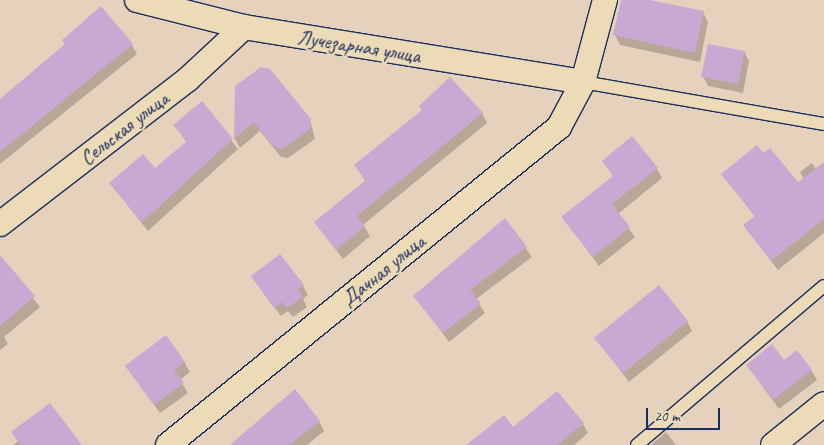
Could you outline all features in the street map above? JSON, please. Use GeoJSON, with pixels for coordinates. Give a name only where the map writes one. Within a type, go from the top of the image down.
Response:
{"type":"FeatureCollection","features":[{"type":"Feature","properties":{"kind":"street","name":"Лучезарная улица"},"geometry":{"type":"LineString","coordinates":[[137,0],[244,27],[583,82]]}},
{"type":"Feature","properties":{"kind":"street","name":"Дачная улица"},"geometry":{"type":"LineString","coordinates":[[168,445],[559,127],[583,82],[605,0]]}},
{"type":"Feature","properties":{"kind":"street","name":"Сельская улица"},"geometry":{"type":"LineString","coordinates":[[0,224],[188,78],[244,27]]}},
{"type":"Feature","properties":{"kind":"street"},"geometry":{"type":"LineString","coordinates":[[773,445],[824,404]]}},
{"type":"Feature","properties":{"kind":"lane"},"geometry":{"type":"LineString","coordinates":[[583,82],[824,124]]}},
{"type":"Feature","properties":{"kind":"lane"},"geometry":{"type":"LineString","coordinates":[[636,445],[824,286]]}},
{"type":"Feature","properties":{"kind":"building"},"geometry":{"type":"Polygon","coordinates":[[[621,0],[650,0],[704,11],[695,53],[613,35],[621,0]]]}},
{"type":"Feature","properties":{"kind":"building"},"geometry":{"type":"Polygon","coordinates":[[[101,6],[133,44],[0,152],[0,99],[65,44],[62,40],[101,6]]]}},
{"type":"Feature","properties":{"kind":"building"},"geometry":{"type":"Polygon","coordinates":[[[708,44],[745,51],[738,84],[701,77],[708,44]]]}},
{"type":"Feature","properties":{"kind":"building"},"geometry":{"type":"Polygon","coordinates":[[[261,67],[270,69],[311,119],[310,129],[283,149],[274,147],[254,122],[234,139],[235,86],[261,67]]]}},
{"type":"Feature","properties":{"kind":"building"},"geometry":{"type":"Polygon","coordinates":[[[450,77],[483,113],[357,216],[365,226],[336,250],[314,222],[366,180],[354,165],[422,110],[419,106],[450,77]]]}},
{"type":"Feature","properties":{"kind":"building"},"geometry":{"type":"Polygon","coordinates":[[[202,101],[233,139],[142,222],[109,183],[143,154],[155,168],[187,141],[173,125],[202,101]]]}},
{"type":"Feature","properties":{"kind":"building"},"geometry":{"type":"Polygon","coordinates":[[[632,136],[658,168],[612,204],[630,227],[593,257],[561,217],[613,176],[602,161],[632,136]]]}},
{"type":"Feature","properties":{"kind":"building"},"geometry":{"type":"Polygon","coordinates":[[[757,145],[763,153],[770,148],[798,182],[824,162],[824,219],[771,261],[743,225],[755,216],[721,174],[757,145]]]}},
{"type":"Feature","properties":{"kind":"building"},"geometry":{"type":"Polygon","coordinates":[[[505,218],[527,247],[470,290],[481,303],[443,333],[413,296],[505,218]]]}},
{"type":"Feature","properties":{"kind":"building"},"geometry":{"type":"Polygon","coordinates":[[[280,254],[304,285],[298,290],[303,297],[287,308],[282,302],[274,308],[251,276],[280,254]]]}},
{"type":"Feature","properties":{"kind":"building"},"geometry":{"type":"Polygon","coordinates":[[[0,255],[35,296],[0,326],[0,255]]]}},
{"type":"Feature","properties":{"kind":"building"},"geometry":{"type":"Polygon","coordinates":[[[659,285],[688,321],[623,373],[594,338],[659,285]]]}},
{"type":"Feature","properties":{"kind":"building"},"geometry":{"type":"Polygon","coordinates":[[[166,335],[185,362],[174,370],[184,383],[154,405],[125,366],[166,335]]]}},
{"type":"Feature","properties":{"kind":"building"},"geometry":{"type":"Polygon","coordinates":[[[772,344],[784,360],[797,350],[812,370],[773,400],[746,365],[772,344]]]}},
{"type":"Feature","properties":{"kind":"building"},"geometry":{"type":"Polygon","coordinates":[[[295,389],[320,421],[289,445],[230,445],[295,389]]]}},
{"type":"Feature","properties":{"kind":"building"},"geometry":{"type":"Polygon","coordinates":[[[557,391],[584,423],[557,445],[466,445],[504,415],[513,427],[557,391]]]}},
{"type":"Feature","properties":{"kind":"building"},"geometry":{"type":"Polygon","coordinates":[[[50,403],[82,445],[21,445],[11,432],[50,403]]]}}]}
